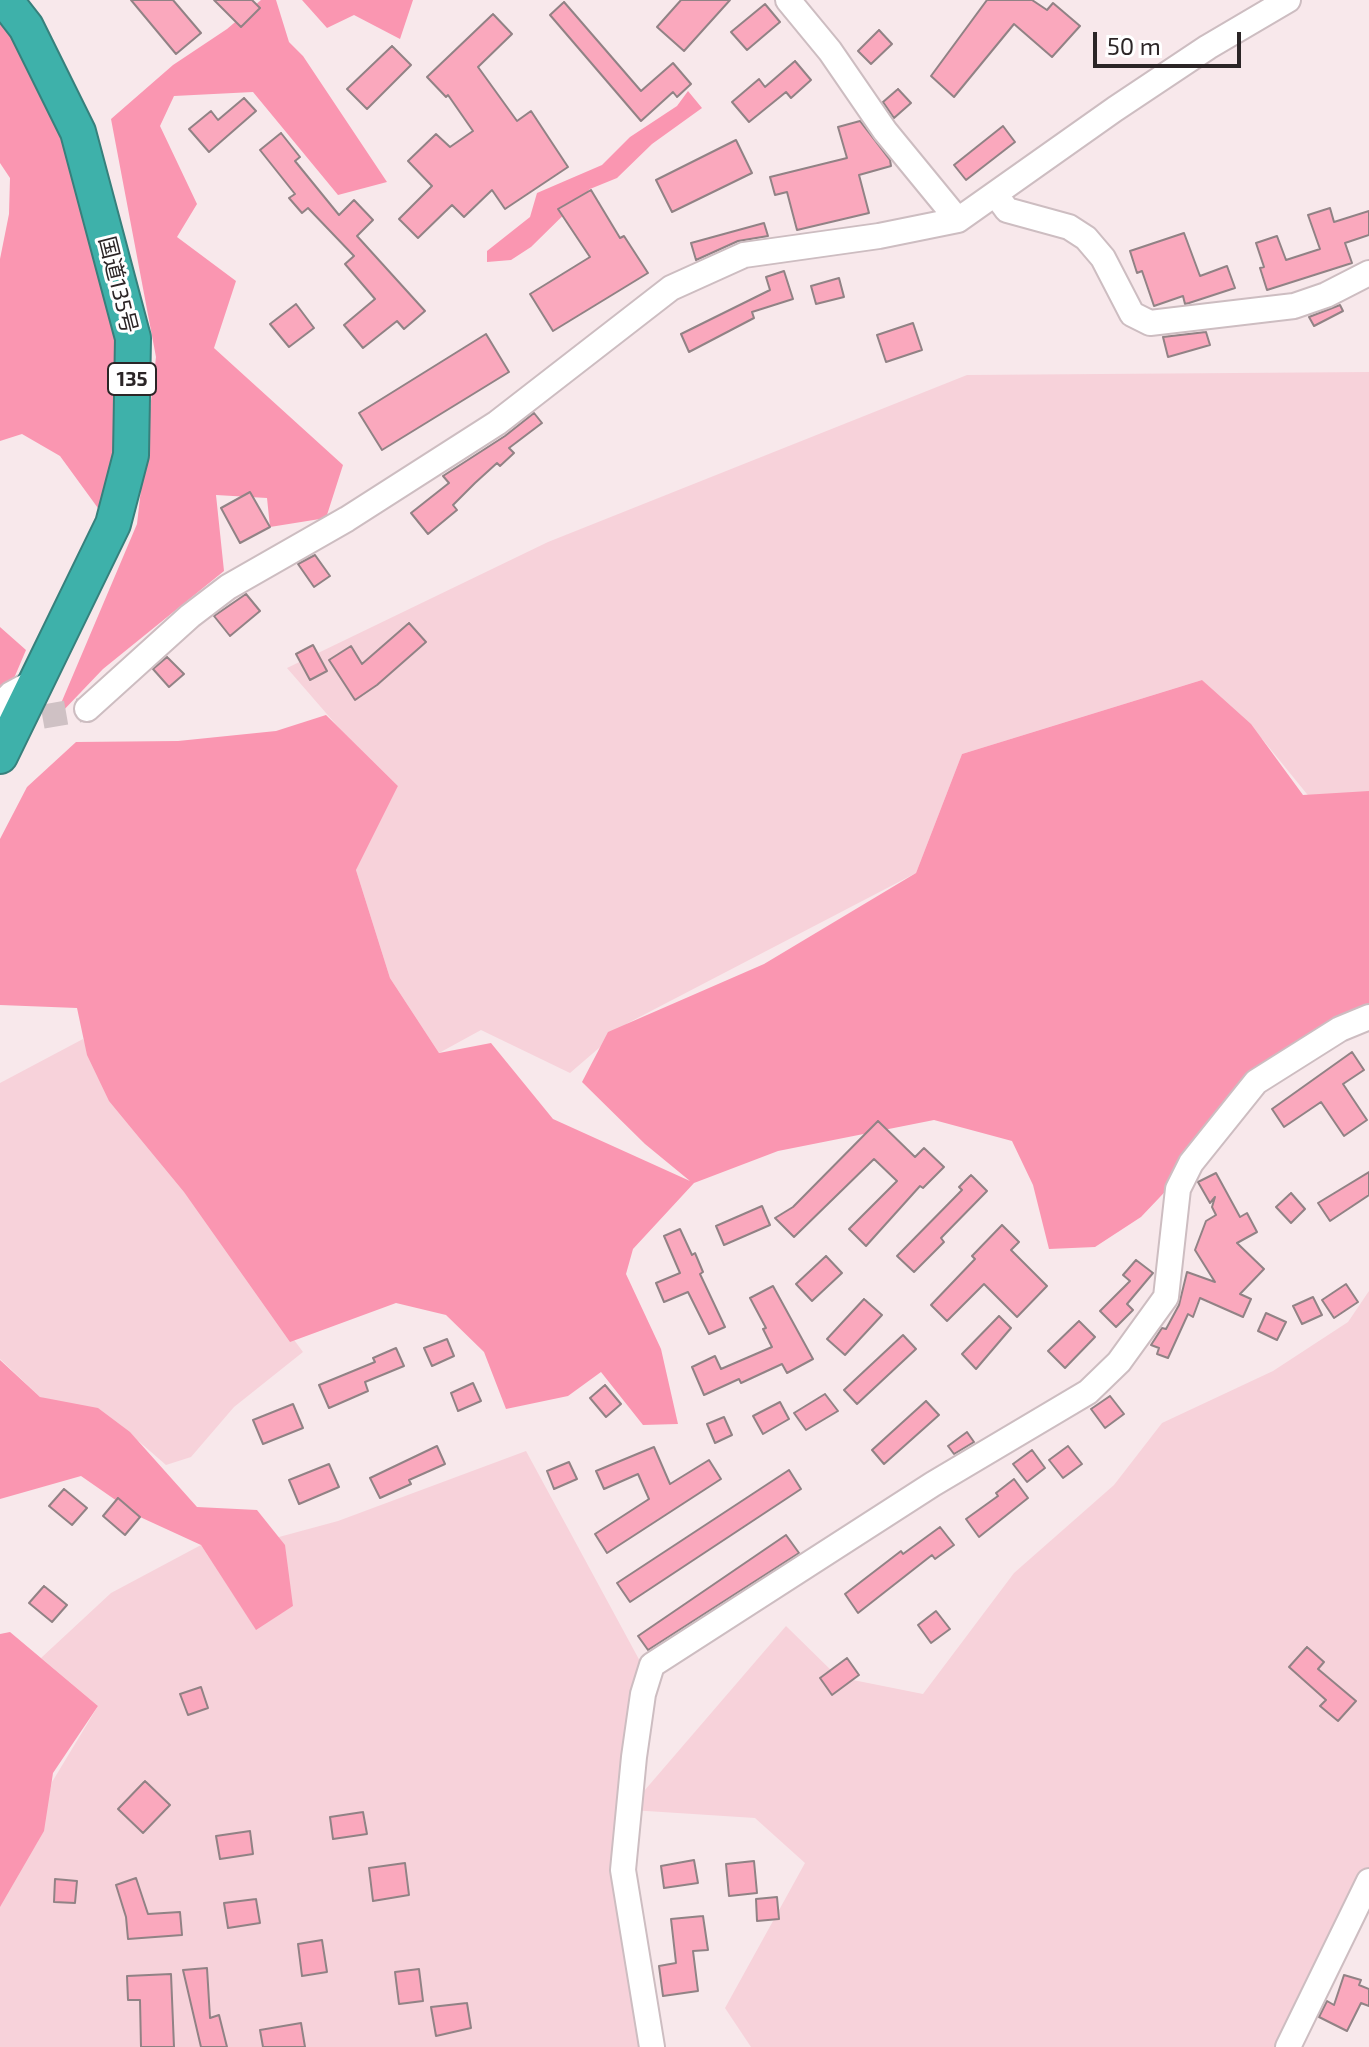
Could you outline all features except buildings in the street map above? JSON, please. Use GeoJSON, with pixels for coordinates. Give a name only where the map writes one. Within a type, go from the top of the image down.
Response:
{"type":"FeatureCollection","features":[{"type":"Feature","properties":{"kind":"highway","name":"国道135号"},"geometry":{"type":"LineString","coordinates":[[0,756],[113,524],[131,455],[133,338],[78,132],[26,27],[5,0]]}},
{"type":"Feature","properties":{"kind":"street"},"geometry":{"type":"LineString","coordinates":[[788,0],[830,51],[885,131],[958,220]]}},
{"type":"Feature","properties":{"kind":"street"},"geometry":{"type":"LineString","coordinates":[[87,709],[190,616],[228,587],[347,519],[497,423],[671,288],[744,255],[879,236],[958,220],[1115,109],[1208,47],[1288,0]]}},
{"type":"Feature","properties":{"kind":"street"},"geometry":{"type":"LineString","coordinates":[[996,195],[1007,210],[1069,227],[1086,238],[1103,258],[1132,314],[1150,323],[1294,306],[1326,295],[1369,273]]}},
{"type":"Feature","properties":{"kind":"street"},"geometry":{"type":"LineString","coordinates":[[0,706],[11,694],[37,680]]}},
{"type":"Feature","properties":{"kind":"street"},"geometry":{"type":"LineString","coordinates":[[652,2047],[623,1870],[634,1757],[643,1694],[652,1665],[920,1492],[1088,1392],[1119,1362],[1166,1297],[1178,1189],[1191,1163],[1256,1082],[1340,1029],[1369,1017]]}},
{"type":"Feature","properties":{"kind":"street"},"geometry":{"type":"LineString","coordinates":[[1288,2047],[1369,1881]]}},
{"type":"Feature","properties":{"kind":"shaded area"},"geometry":{"type":"Polygon","coordinates":[[[261,0],[276,0],[289,42],[303,56],[387,182],[338,195],[253,92],[174,96],[160,126],[197,204],[177,237],[236,281],[214,348],[343,465],[326,518],[270,527],[267,498],[216,495],[224,571],[103,669],[60,714],[62,701],[137,524],[156,357],[111,119],[173,65],[227,29],[261,0]]]}},
{"type":"Feature","properties":{"kind":"shaded area"},"geometry":{"type":"Polygon","coordinates":[[[302,0],[413,0],[400,39],[354,15],[327,28],[302,0]]]}},
{"type":"Feature","properties":{"kind":"shaded area"},"geometry":{"type":"Polygon","coordinates":[[[0,8],[96,200],[126,314],[121,493],[103,515],[60,456],[22,434],[0,441],[0,259],[9,214],[10,178],[0,163],[0,8]]]}},
{"type":"Feature","properties":{"kind":"shaded area"},"geometry":{"type":"Polygon","coordinates":[[[688,91],[702,108],[652,144],[617,178],[590,189],[531,247],[511,260],[487,262],[487,251],[530,217],[537,193],[602,165],[630,137],[677,106],[688,91]]]}},
{"type":"Feature","properties":{"kind":"shaded area"},"geometry":{"type":"Polygon","coordinates":[[[1369,372],[1369,795],[1324,815],[1263,740],[1202,680],[962,754],[916,873],[628,1023],[570,1073],[481,1030],[439,1053],[390,978],[356,870],[398,786],[339,728],[287,668],[548,542],[967,375],[1369,372]]]}},
{"type":"Feature","properties":{"kind":"shaded area"},"geometry":{"type":"Polygon","coordinates":[[[0,627],[26,650],[12,683],[0,687],[0,627]]]}},
{"type":"Feature","properties":{"kind":"shaded area"},"geometry":{"type":"Polygon","coordinates":[[[1202,680],[1251,724],[1303,795],[1369,791],[1369,1017],[1289,1061],[1141,1217],[1095,1247],[1049,1249],[1033,1185],[1012,1141],[934,1120],[778,1151],[694,1183],[633,1249],[626,1274],[661,1349],[678,1424],[643,1425],[601,1372],[568,1396],[506,1409],[484,1352],[446,1315],[396,1303],[290,1342],[184,1192],[109,1101],[87,1055],[77,1008],[0,1005],[0,839],[27,787],[76,742],[178,741],[276,731],[326,715],[398,786],[356,870],[390,978],[439,1053],[491,1043],[553,1119],[690,1181],[645,1144],[582,1082],[608,1032],[764,964],[916,873],[962,754],[1202,680]]]}},
{"type":"Feature","properties":{"kind":"shaded area"},"geometry":{"type":"Polygon","coordinates":[[[83,1039],[117,1100],[303,1352],[234,1407],[191,1457],[166,1465],[120,1425],[40,1397],[0,1359],[0,1083],[83,1039]]]}},
{"type":"Feature","properties":{"kind":"shaded area"},"geometry":{"type":"Polygon","coordinates":[[[1369,1291],[1369,1908],[1289,2047],[751,2047],[725,2008],[805,1863],[755,1818],[631,1810],[647,2047],[0,2047],[0,1895],[37,1843],[52,1782],[98,1706],[41,1658],[111,1593],[201,1545],[256,1629],[293,1606],[279,1537],[338,1521],[526,1451],[648,1676],[632,1805],[786,1626],[838,1677],[923,1694],[1014,1573],[1114,1485],[1162,1423],[1273,1371],[1348,1322],[1369,1291]]]}},
{"type":"Feature","properties":{"kind":"shaded area"},"geometry":{"type":"Polygon","coordinates":[[[0,1360],[40,1397],[98,1408],[130,1432],[197,1507],[257,1510],[285,1545],[293,1606],[256,1630],[201,1545],[140,1517],[81,1476],[0,1499],[0,1360]]]}},
{"type":"Feature","properties":{"kind":"shaded area"},"geometry":{"type":"Polygon","coordinates":[[[10,1632],[98,1706],[53,1773],[44,1831],[0,1907],[0,1634],[10,1632]]]}},
{"type":"Feature","properties":{"kind":"tunnel"},"geometry":{"type":"LineString","coordinates":[[7,723],[87,709]]}}]}
